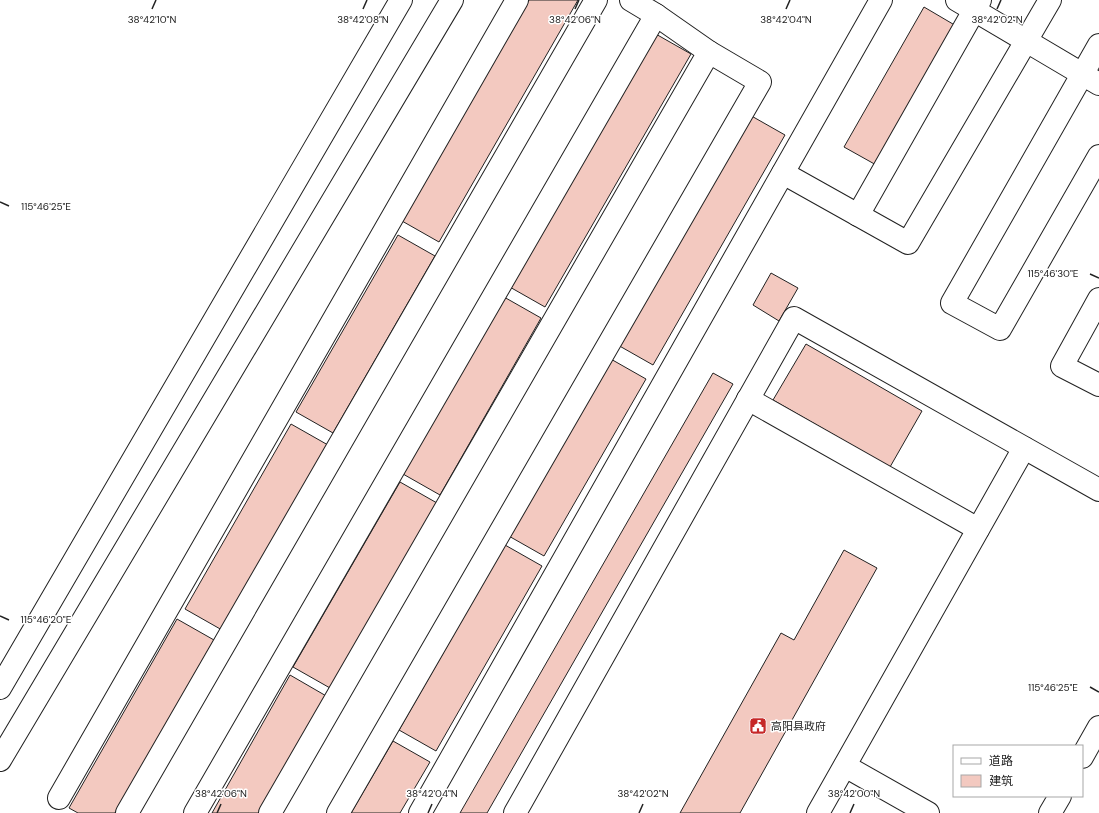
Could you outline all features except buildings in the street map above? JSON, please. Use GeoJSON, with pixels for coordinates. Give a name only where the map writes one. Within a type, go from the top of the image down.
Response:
{"type":"FeatureCollection","features":[{"type":"Feature","properties":{"kind":"street"},"geometry":{"type":"LineString","coordinates":[[0,688],[401,0]]}},
{"type":"Feature","properties":{"kind":"street"},"geometry":{"type":"LineString","coordinates":[[0,760],[452,0]]}},
{"type":"Feature","properties":{"kind":"street"},"geometry":{"type":"LineString","coordinates":[[60,798],[517,0]]}},
{"type":"Feature","properties":{"kind":"street"},"geometry":{"type":"LineString","coordinates":[[127,813],[596,0]]}},
{"type":"Feature","properties":{"kind":"street"},"geometry":{"type":"LineString","coordinates":[[338,813],[760,82],[709,52],[656,15],[631,0]]}},
{"type":"Feature","properties":{"kind":"street"},"geometry":{"type":"LineString","coordinates":[[420,813],[882,0]]}},
{"type":"Feature","properties":{"kind":"street"},"geometry":{"type":"LineString","coordinates":[[783,173],[908,243],[1050,0]]}},
{"type":"Feature","properties":{"kind":"street"},"geometry":{"type":"LineString","coordinates":[[858,215],[970,3],[1026,41],[1091,79]]}},
{"type":"Feature","properties":{"kind":"street"},"geometry":{"type":"LineString","coordinates":[[195,813],[656,15]]}},
{"type":"Feature","properties":{"kind":"street"},"geometry":{"type":"LineString","coordinates":[[1099,45],[1091,79],[952,303],[1000,329],[1099,156]]}},
{"type":"Feature","properties":{"kind":"street"},"geometry":{"type":"LineString","coordinates":[[270,813],[709,52]]}},
{"type":"Feature","properties":{"kind":"street"},"geometry":{"type":"LineString","coordinates":[[1099,299],[1062,366],[1099,385]]}},
{"type":"Feature","properties":{"kind":"street"},"geometry":{"type":"LineString","coordinates":[[515,813],[794,318],[1099,490]]}},
{"type":"Feature","properties":{"kind":"street"},"geometry":{"type":"LineString","coordinates":[[748,399],[978,529]]}},
{"type":"Feature","properties":{"kind":"street"},"geometry":{"type":"LineString","coordinates":[[818,813],[1024,448]]}},
{"type":"Feature","properties":{"kind":"street"},"geometry":{"type":"LineString","coordinates":[[1083,755],[1099,727]]}},
{"type":"Feature","properties":{"kind":"street"},"geometry":{"type":"LineString","coordinates":[[844,766],[928,813]]}},
{"type":"Feature","properties":{"kind":"street"},"geometry":{"type":"LineString","coordinates":[[1050,813],[1059,797]]}},
{"type":"Feature","properties":{"kind":"place","name":"高阳县政府"},"geometry":{"type":"Point","coordinates":[758,726]}}]}
